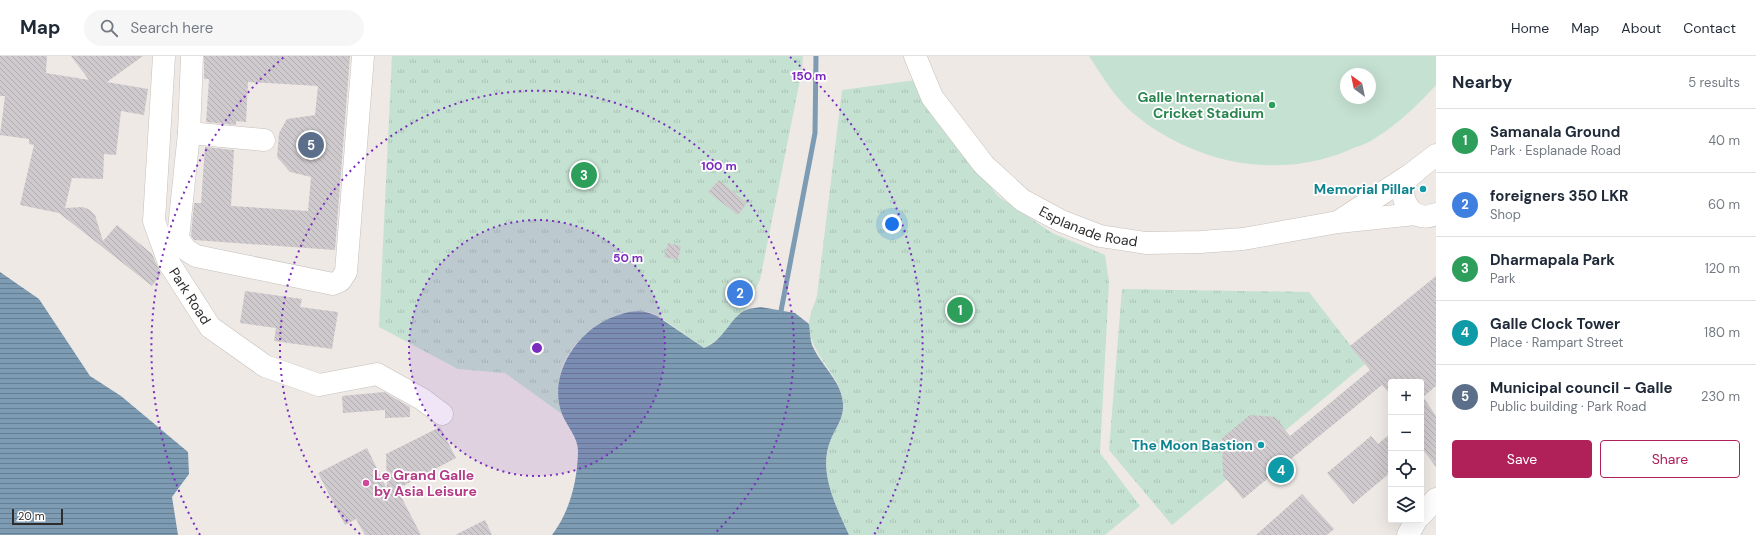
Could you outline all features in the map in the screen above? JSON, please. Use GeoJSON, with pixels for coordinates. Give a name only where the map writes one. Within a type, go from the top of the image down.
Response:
{"type":"FeatureCollection","features":[{"type":"Feature","properties":{"kind":"street","name":"Park Road"},"geometry":{"type":"LineString","coordinates":[[164,56],[154,221],[169,263],[210,327],[265,366],[319,385],[377,374],[422,399],[442,414]]}},
{"type":"Feature","properties":{"kind":"street"},"geometry":{"type":"LineString","coordinates":[[192,56],[189,133],[178,238],[185,249],[196,256],[334,284],[340,281],[346,272],[363,56]]}},
{"type":"Feature","properties":{"kind":"street","name":"Esplanade Road"},"geometry":{"type":"LineString","coordinates":[[915,56],[932,97],[954,128],[984,165],[1022,200],[1061,221],[1100,236],[1146,243],[1200,242],[1243,239],[1338,222],[1427,217]]}},
{"type":"Feature","properties":{"kind":"street"},"geometry":{"type":"LineString","coordinates":[[189,133],[264,140]]}},
{"type":"Feature","properties":{"kind":"street","name":"Esplanade Road"},"geometry":{"type":"LineString","coordinates":[[1338,222],[1410,175],[1436,155]]}},
{"type":"Feature","properties":{"kind":"street"},"geometry":{"type":"LineString","coordinates":[[1427,217],[1407,206],[1403,196],[1404,185],[1410,175],[1426,170],[1436,172]]}},
{"type":"Feature","properties":{"kind":"street"},"geometry":{"type":"LineString","coordinates":[[1424,512],[1436,499]]}},
{"type":"Feature","properties":{"kind":"street"},"geometry":{"type":"LineString","coordinates":[[1408,535],[1414,523]]}},
{"type":"Feature","properties":{"kind":"green space"},"geometry":{"type":"Polygon","coordinates":[[[392,56],[803,56],[802,70],[760,280],[745,310],[720,337],[704,348],[660,317],[648,312],[634,312],[620,315],[593,328],[581,338],[564,362],[559,385],[562,414],[505,373],[458,369],[379,327],[392,56]]]}},
{"type":"Feature","properties":{"kind":"green space","name":"Galle International Cricket Stadium"},"geometry":{"type":"Polygon","coordinates":[[[1089,56],[1436,56],[1436,85],[1399,121],[1368,142],[1349,150],[1322,159],[1293,164],[1265,165],[1237,162],[1209,155],[1182,145],[1157,131],[1134,114],[1127,108],[1109,86],[1089,56]]]}},
{"type":"Feature","properties":{"kind":"green space"},"geometry":{"type":"Polygon","coordinates":[[[916,80],[957,144],[998,196],[1052,233],[1105,255],[1109,282],[1100,453],[1140,506],[1105,535],[849,535],[834,500],[827,476],[826,463],[827,451],[843,410],[842,394],[833,375],[815,347],[811,336],[809,322],[817,296],[842,90],[916,80]]]}},
{"type":"Feature","properties":{"kind":"green space"},"geometry":{"type":"Polygon","coordinates":[[[1122,289],[1309,292],[1365,364],[1172,525],[1109,450],[1122,289]]]}},
{"type":"Feature","properties":{"kind":"water"},"geometry":{"type":"Polygon","coordinates":[[[0,272],[39,299],[90,376],[121,396],[188,452],[189,474],[172,497],[178,535],[0,535],[0,272]]]}},
{"type":"Feature","properties":{"kind":"water"},"geometry":{"type":"Polygon","coordinates":[[[761,307],[795,313],[809,324],[812,345],[839,388],[842,396],[843,409],[827,451],[826,463],[830,488],[849,535],[552,535],[564,516],[568,506],[576,475],[578,453],[575,437],[562,414],[558,386],[561,372],[567,359],[584,335],[614,316],[639,311],[651,313],[657,316],[704,348],[717,340],[741,313],[748,309],[761,307]]]}},
{"type":"Feature","properties":{"kind":"building"},"geometry":{"type":"Polygon","coordinates":[[[0,56],[47,56],[46,73],[89,80],[71,56],[143,56],[107,82],[148,89],[144,115],[121,111],[116,155],[104,154],[103,179],[72,178],[65,208],[83,207],[90,210],[95,215],[103,241],[117,225],[152,254],[161,274],[152,286],[59,213],[20,205],[34,145],[29,144],[29,139],[0,135],[5,96],[0,96],[0,56]]]}},
{"type":"Feature","properties":{"kind":"building"},"geometry":{"type":"Polygon","coordinates":[[[204,56],[350,56],[335,250],[194,240],[191,235],[194,203],[201,203],[205,147],[234,150],[231,206],[308,211],[311,177],[290,172],[277,157],[279,133],[287,119],[315,115],[318,86],[248,82],[246,122],[236,121],[236,125],[206,122],[209,79],[204,79],[204,56]]]}},
{"type":"Feature","properties":{"kind":"building"},"geometry":{"type":"Polygon","coordinates":[[[719,180],[747,203],[738,215],[708,192],[719,180]]]}},
{"type":"Feature","properties":{"kind":"building"},"geometry":{"type":"Polygon","coordinates":[[[668,243],[681,246],[678,260],[664,257],[668,243]]]}},
{"type":"Feature","properties":{"kind":"building"},"geometry":{"type":"Polygon","coordinates":[[[1436,276],[1436,386],[1424,396],[1424,379],[1388,379],[1388,392],[1382,385],[1286,463],[1293,470],[1279,482],[1273,474],[1243,499],[1223,475],[1222,438],[1250,415],[1275,417],[1290,436],[1370,370],[1350,346],[1436,276]]]}},
{"type":"Feature","properties":{"kind":"building"},"geometry":{"type":"Polygon","coordinates":[[[245,291],[302,299],[300,307],[338,312],[332,349],[274,341],[276,328],[240,323],[245,291]]]}},
{"type":"Feature","properties":{"kind":"building"},"geometry":{"type":"Polygon","coordinates":[[[384,392],[410,407],[410,417],[385,418],[385,410],[343,413],[342,396],[384,392]]]}},
{"type":"Feature","properties":{"kind":"building"},"geometry":{"type":"Polygon","coordinates":[[[1424,398],[1436,416],[1436,467],[1424,451],[1424,398]]]}},
{"type":"Feature","properties":{"kind":"building","name":"Le Grand Galle by Asia Leisure"},"geometry":{"type":"Polygon","coordinates":[[[440,427],[456,458],[397,489],[421,535],[365,535],[356,519],[345,525],[318,473],[367,448],[387,489],[386,454],[440,427]]]}},
{"type":"Feature","properties":{"kind":"building"},"geometry":{"type":"Polygon","coordinates":[[[1371,436],[1378,444],[1388,436],[1388,475],[1353,504],[1327,473],[1371,436]]]}},
{"type":"Feature","properties":{"kind":"building"},"geometry":{"type":"Polygon","coordinates":[[[1302,494],[1334,529],[1327,535],[1256,535],[1302,494]]]}},
{"type":"Feature","properties":{"kind":"building","name":"Le Grand Galle by Asia Leisure"},"geometry":{"type":"Polygon","coordinates":[[[485,520],[492,535],[455,535],[485,520]]]}},
{"type":"Feature","properties":{"kind":"waterway"},"geometry":{"type":"LineString","coordinates":[[781,311],[815,133],[816,56]]}},
{"type":"Feature","properties":{"kind":"place","name":"Galle International Cricket Stadium"},"geometry":{"type":"Point","coordinates":[1272,105]}},
{"type":"Feature","properties":{"kind":"place","name":"Municipal council - Galle"},"geometry":{"type":"Point","coordinates":[311,145]}},
{"type":"Feature","properties":{"kind":"place","name":"Dharmapala Park"},"geometry":{"type":"Point","coordinates":[584,175]}},
{"type":"Feature","properties":{"kind":"place","name":"Memorial Pillar"},"geometry":{"type":"Point","coordinates":[1423,189]}},
{"type":"Feature","properties":{"kind":"place","name":"foreigners 350 LKR"},"geometry":{"type":"Point","coordinates":[740,293]}},
{"type":"Feature","properties":{"kind":"place","name":"Samanala Ground"},"geometry":{"type":"Point","coordinates":[960,310]}},
{"type":"Feature","properties":{"kind":"place","name":"The Moon Bastion"},"geometry":{"type":"Point","coordinates":[1261,445]}},
{"type":"Feature","properties":{"kind":"place","name":"Galle Clock Tower"},"geometry":{"type":"Point","coordinates":[1281,470]}},
{"type":"Feature","properties":{"kind":"place","name":"Le Grand Galle by Asia Leisure"},"geometry":{"type":"Point","coordinates":[366,483]}}]}
